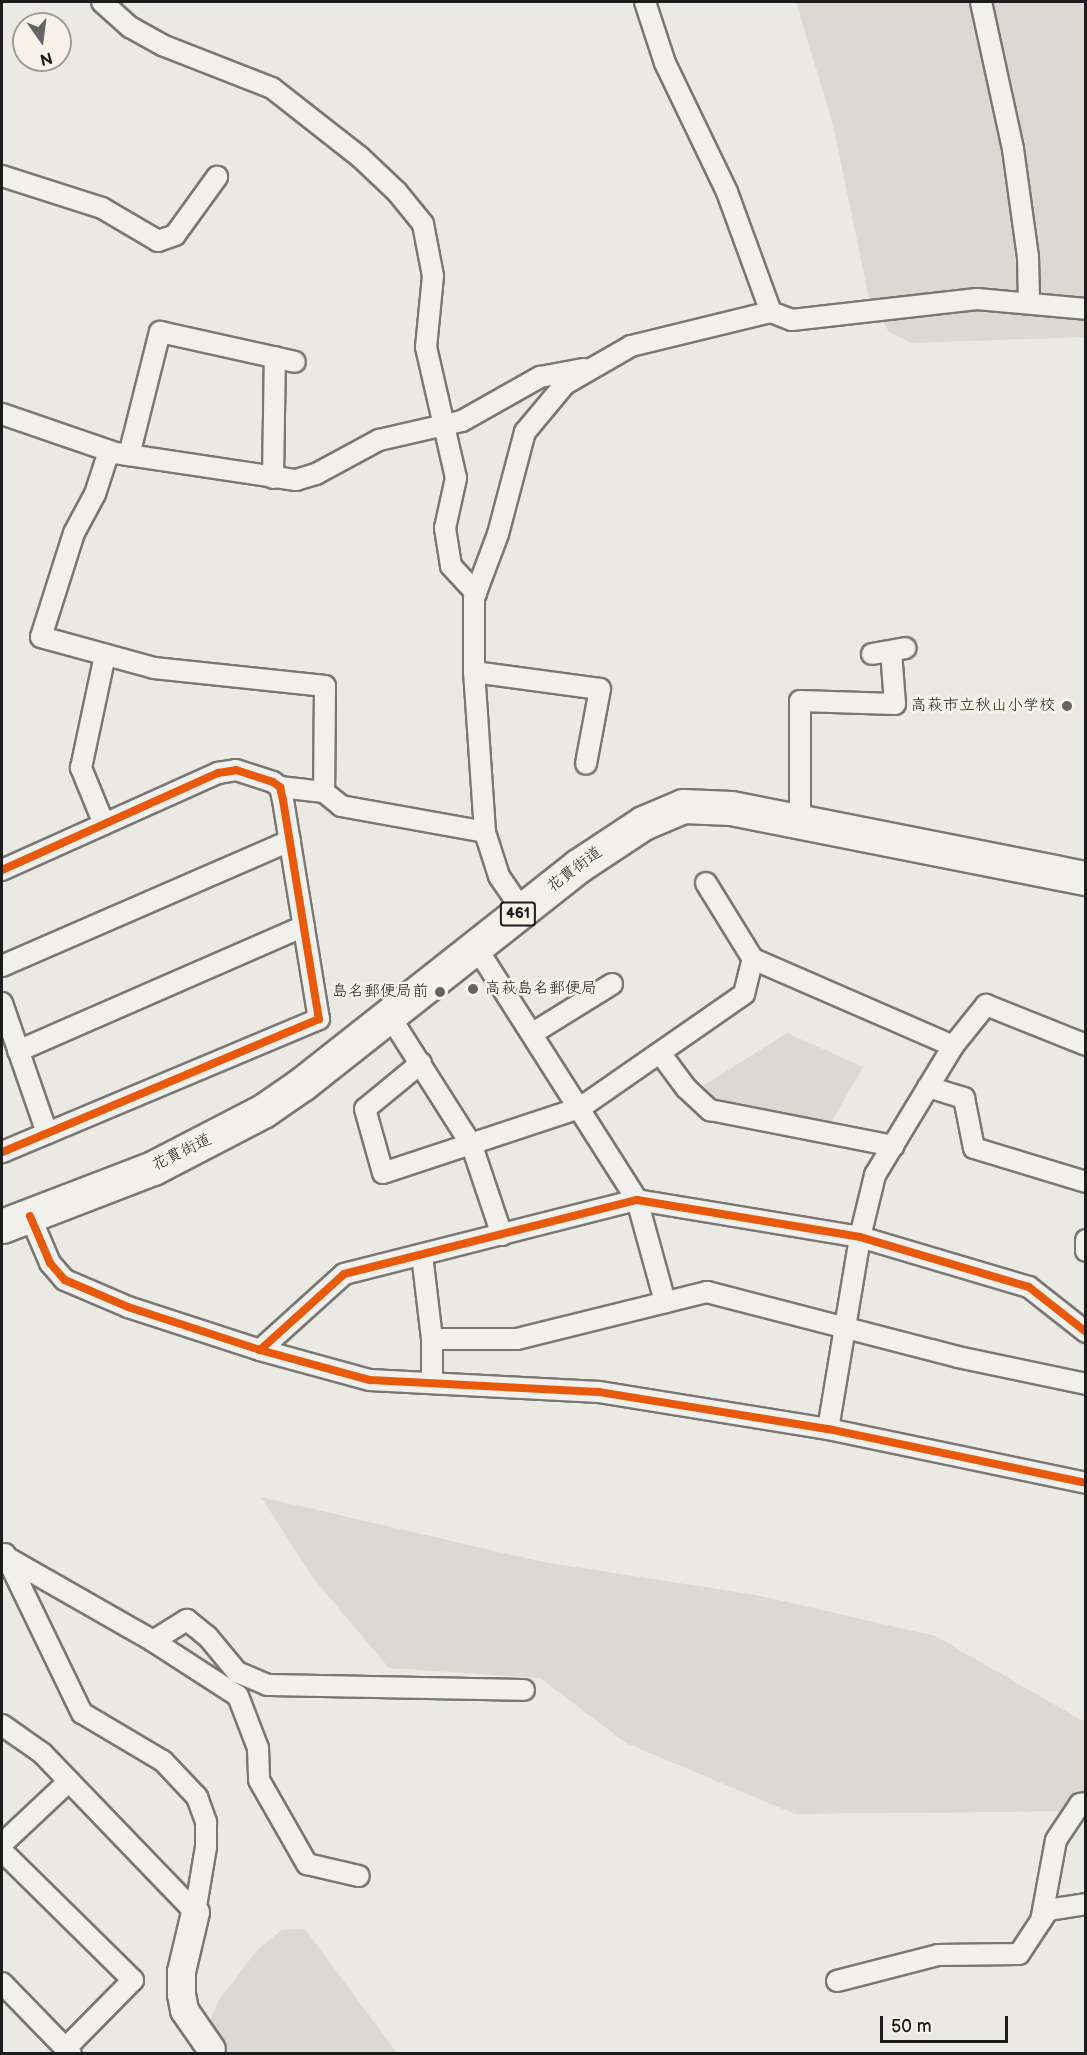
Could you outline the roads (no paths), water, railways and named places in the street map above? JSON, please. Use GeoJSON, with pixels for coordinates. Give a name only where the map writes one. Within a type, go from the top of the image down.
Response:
{"type":"FeatureCollection","features":[{"type":"Feature","properties":{"kind":"highway","name":"花貫街道"},"geometry":{"type":"LineString","coordinates":[[16,1221],[153,1168],[242,1123],[302,1084],[522,910],[618,838],[683,806],[706,804],[1086,878]]}},
{"type":"Feature","properties":{"kind":"street"},"geometry":{"type":"LineString","coordinates":[[102,2],[130,27],[162,45],[272,88],[315,119],[397,192],[423,224],[431,255],[432,284],[426,347],[456,478],[445,528],[451,566],[476,593]]}},
{"type":"Feature","properties":{"kind":"street"},"geometry":{"type":"LineString","coordinates":[[645,2],[665,63],[727,192],[771,312]]}},
{"type":"Feature","properties":{"kind":"street"},"geometry":{"type":"LineString","coordinates":[[981,2],[1013,149],[1028,257],[1029,302]]}},
{"type":"Feature","properties":{"kind":"street"},"geometry":{"type":"LineString","coordinates":[[2,176],[102,208],[158,241],[175,235],[217,177]]}},
{"type":"Feature","properties":{"kind":"street"},"geometry":{"type":"LineString","coordinates":[[522,910],[499,876],[485,832],[474,672],[476,593],[498,534],[525,432],[550,398],[590,369],[632,346],[662,336],[771,312],[792,320],[960,300],[1029,302],[1086,309]]}},
{"type":"Feature","properties":{"kind":"street"},"geometry":{"type":"LineString","coordinates":[[129,455],[160,332],[295,362]]}},
{"type":"Feature","properties":{"kind":"street"},"geometry":{"type":"LineString","coordinates":[[273,478],[274,357]]}},
{"type":"Feature","properties":{"kind":"street"},"geometry":{"type":"LineString","coordinates":[[2,414],[109,452],[273,478],[307,478],[379,440],[445,426],[540,377],[590,369]]}},
{"type":"Feature","properties":{"kind":"street"},"geometry":{"type":"LineString","coordinates":[[109,452],[96,494],[74,533],[41,637],[154,668],[325,686],[324,792]]}},
{"type":"Feature","properties":{"kind":"street"},"geometry":{"type":"LineString","coordinates":[[800,821],[800,701],[895,704],[898,649],[872,654]]}},
{"type":"Feature","properties":{"kind":"street"},"geometry":{"type":"LineString","coordinates":[[104,824],[81,768],[105,655]]}},
{"type":"Feature","properties":{"kind":"street"},"geometry":{"type":"LineString","coordinates":[[474,672],[600,689],[586,765]]}},
{"type":"Feature","properties":{"kind":"street"},"geometry":{"type":"LineString","coordinates":[[2,870],[225,772],[248,772],[280,787],[324,792],[341,806],[485,832]]}},
{"type":"Feature","properties":{"kind":"street"},"geometry":{"type":"LineString","coordinates":[[2,1152],[319,1019],[280,787]]}},
{"type":"Feature","properties":{"kind":"street"},"geometry":{"type":"LineString","coordinates":[[2,966],[290,842]]}},
{"type":"Feature","properties":{"kind":"street"},"geometry":{"type":"LineString","coordinates":[[706,883],[753,959],[953,1046]]}},
{"type":"Feature","properties":{"kind":"street"},"geometry":{"type":"LineString","coordinates":[[18,1051],[304,926]]}},
{"type":"Feature","properties":{"kind":"street"},"geometry":{"type":"LineString","coordinates":[[477,947],[637,1200],[665,1302]]}},
{"type":"Feature","properties":{"kind":"street"},"geometry":{"type":"LineString","coordinates":[[421,1063],[365,1109],[383,1173],[472,1146],[580,1108],[744,994],[753,959]]}},
{"type":"Feature","properties":{"kind":"street"},"geometry":{"type":"LineString","coordinates":[[533,1033],[612,984]]}},
{"type":"Feature","properties":{"kind":"street"},"geometry":{"type":"LineString","coordinates":[[2,1003],[47,1133]]}},
{"type":"Feature","properties":{"kind":"street"},"geometry":{"type":"LineString","coordinates":[[828,1429],[860,1237],[875,1175],[953,1046],[986,1005],[1086,1045]]}},
{"type":"Feature","properties":{"kind":"street"},"geometry":{"type":"LineString","coordinates":[[389,1015],[472,1146],[502,1235]]}},
{"type":"Feature","properties":{"kind":"street"},"geometry":{"type":"LineString","coordinates":[[660,1053],[686,1088],[710,1110],[893,1146]]}},
{"type":"Feature","properties":{"kind":"street"},"geometry":{"type":"LineString","coordinates":[[928,1087],[964,1098],[974,1149],[1086,1182]]}},
{"type":"Feature","properties":{"kind":"street"},"geometry":{"type":"LineString","coordinates":[[260,1350],[344,1274],[637,1200],[860,1237],[1029,1287],[1086,1332]]}},
{"type":"Feature","properties":{"kind":"street"},"geometry":{"type":"LineString","coordinates":[[16,1221],[65,1280],[128,1307],[260,1350],[370,1380],[599,1392],[828,1429],[1086,1484]]}},
{"type":"Feature","properties":{"kind":"street"},"geometry":{"type":"LineString","coordinates":[[1086,1240],[1086,1251]]}},
{"type":"Feature","properties":{"kind":"street"},"geometry":{"type":"LineString","coordinates":[[422,1255],[432,1339],[432,1383]]}},
{"type":"Feature","properties":{"kind":"street"},"geometry":{"type":"LineString","coordinates":[[432,1339],[517,1339],[707,1292],[958,1357],[1086,1384]]}},
{"type":"Feature","properties":{"kind":"street"},"geometry":{"type":"LineString","coordinates":[[4,1552],[153,1641],[238,1696],[258,1748],[259,1780],[307,1864],[359,1876]]}},
{"type":"Feature","properties":{"kind":"street"},"geometry":{"type":"LineString","coordinates":[[4,1552],[82,1713],[163,1761],[196,1797],[206,1822],[206,1847],[195,1912],[181,1971],[181,1994],[184,2010],[215,2052]]}},
{"type":"Feature","properties":{"kind":"street"},"geometry":{"type":"LineString","coordinates":[[153,1641],[187,1620],[208,1637],[237,1672],[267,1685],[524,1690]]}},
{"type":"Feature","properties":{"kind":"street"},"geometry":{"type":"LineString","coordinates":[[2,1725],[42,1753],[195,1912]]}},
{"type":"Feature","properties":{"kind":"street"},"geometry":{"type":"LineString","coordinates":[[2,1844],[69,1780]]}},
{"type":"Feature","properties":{"kind":"street"},"geometry":{"type":"LineString","coordinates":[[1041,1921],[1056,1840],[1080,1804],[1086,1803]]}},
{"type":"Feature","properties":{"kind":"street"},"geometry":{"type":"LineString","coordinates":[[2,1851],[133,1980],[69,2050],[2,1983]]}},
{"type":"Feature","properties":{"kind":"street"},"geometry":{"type":"LineString","coordinates":[[837,1981],[938,1955],[1019,1954],[1048,1910],[1086,1904]]}},
{"type":"Feature","properties":{"kind":"place","name":"高萩市立秋山小学校"},"geometry":{"type":"Point","coordinates":[1067,706]}},
{"type":"Feature","properties":{"kind":"place","name":"高萩島名郵便局"},"geometry":{"type":"Point","coordinates":[473,989]}},
{"type":"Feature","properties":{"kind":"place","name":"島名郵便局前"},"geometry":{"type":"Point","coordinates":[440,992]}}]}
